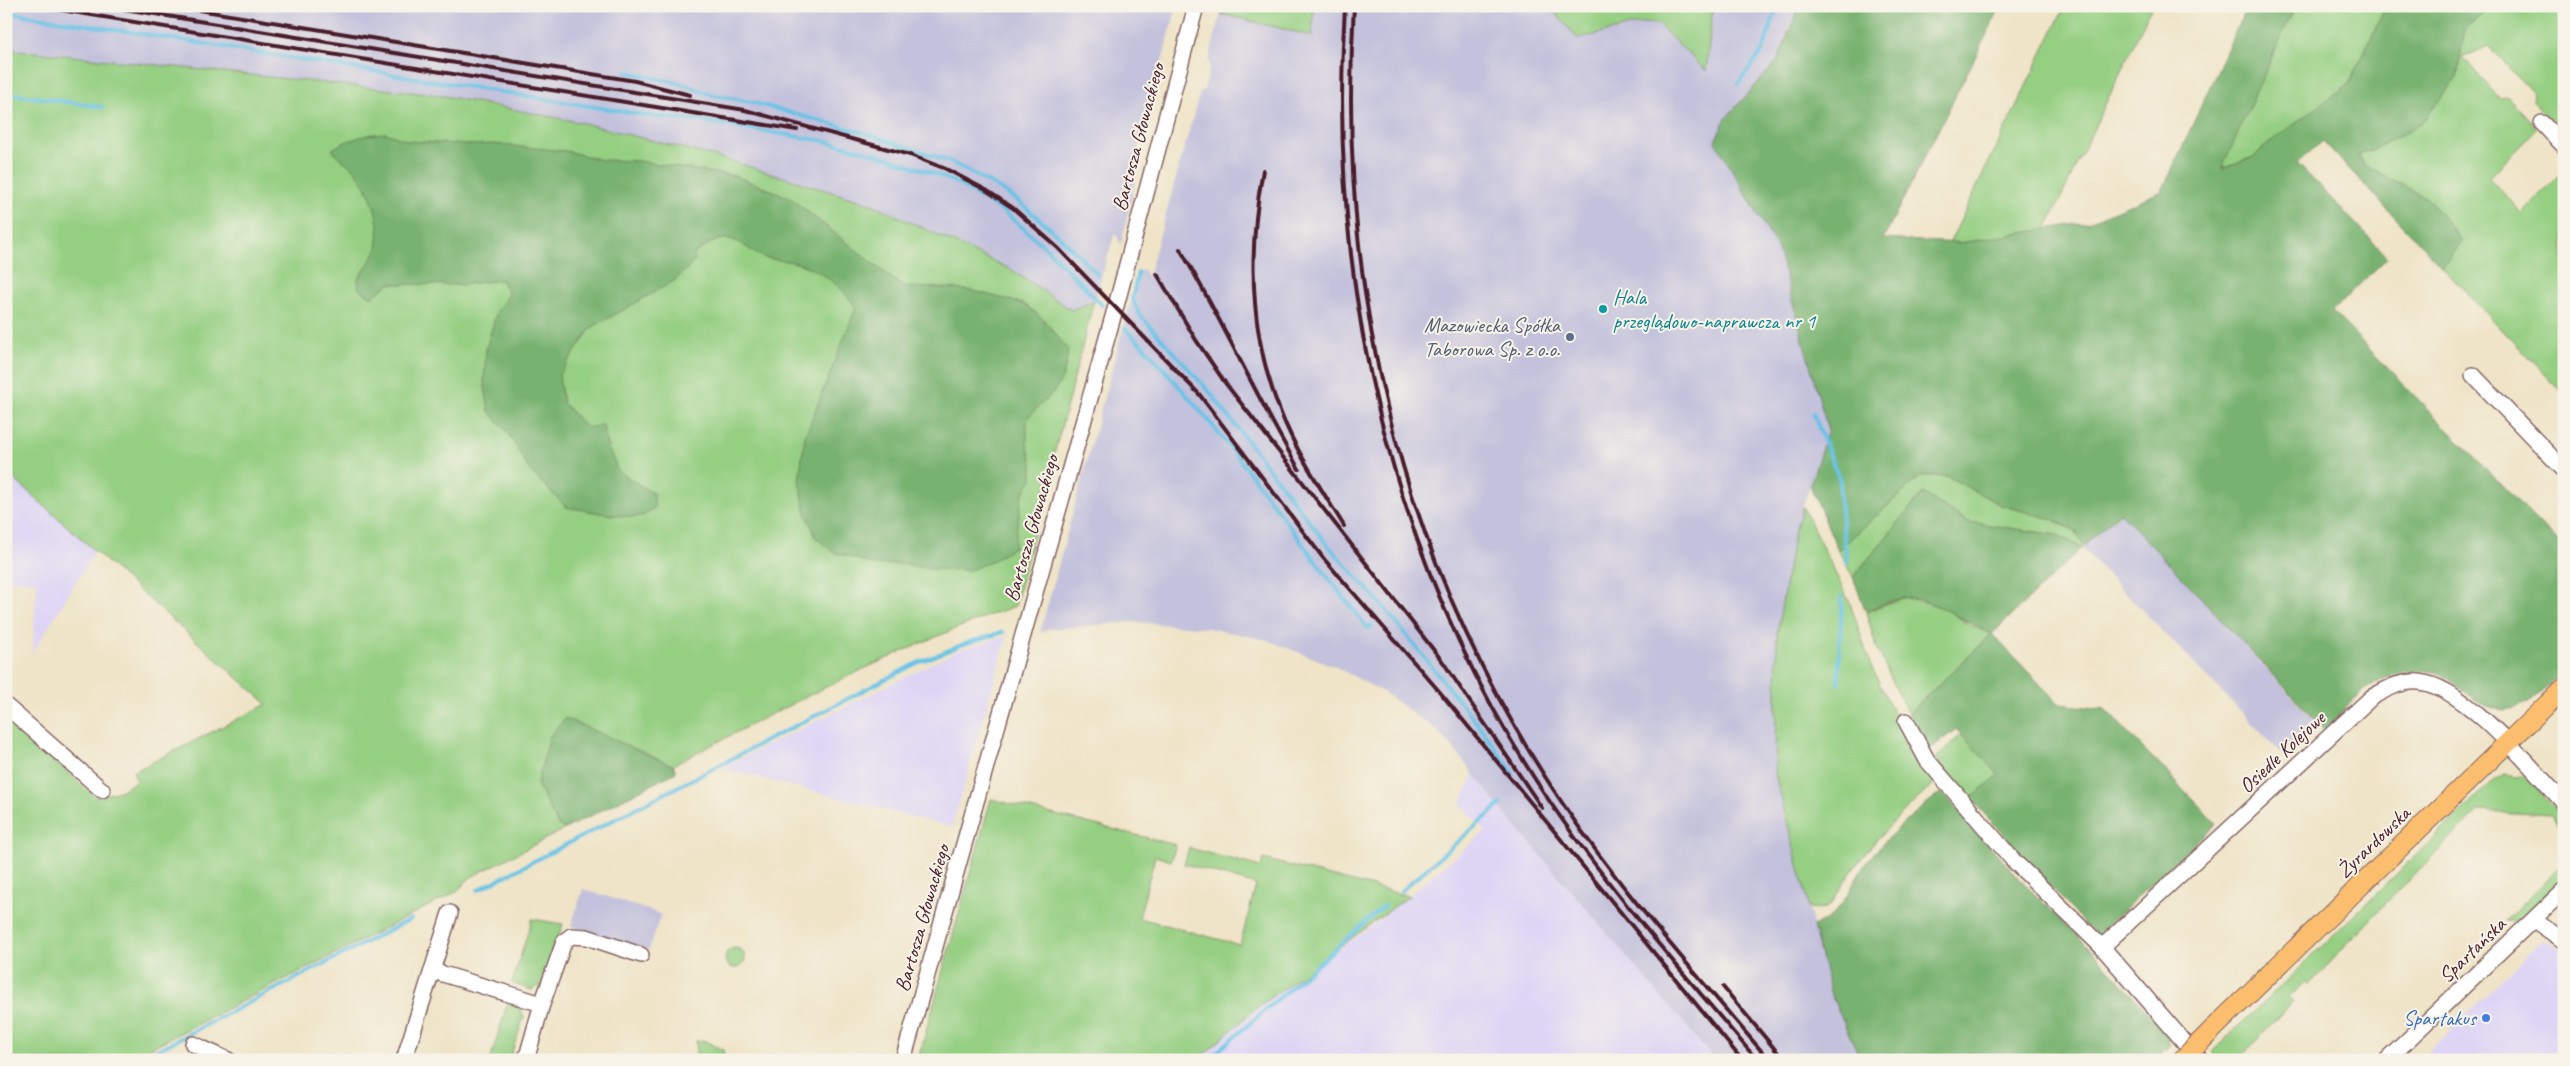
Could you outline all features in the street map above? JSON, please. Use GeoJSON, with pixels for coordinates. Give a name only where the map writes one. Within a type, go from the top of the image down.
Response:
{"type":"FeatureCollection","features":[{"type":"Feature","properties":{"kind":"main road","name":"Żyrardowska"},"geometry":{"type":"LineString","coordinates":[[2182,1060],[2564,688]]}},
{"type":"Feature","properties":{"kind":"street","name":"Bartosza Głowackiego"},"geometry":{"type":"LineString","coordinates":[[903,1060],[1116,306],[1196,6]]}},
{"type":"Feature","properties":{"kind":"street"},"geometry":{"type":"LineString","coordinates":[[2542,123],[2564,146]]}},
{"type":"Feature","properties":{"kind":"street"},"geometry":{"type":"LineString","coordinates":[[2473,375],[2564,470]]}},
{"type":"Feature","properties":{"kind":"street","name":"Osiedle Kolejowe"},"geometry":{"type":"LineString","coordinates":[[2102,947],[2372,697],[2395,684],[2418,682],[2443,688],[2478,715],[2507,744]]}},
{"type":"Feature","properties":{"kind":"street"},"geometry":{"type":"LineString","coordinates":[[6,706],[102,790]]}},
{"type":"Feature","properties":{"kind":"street"},"geometry":{"type":"LineString","coordinates":[[1906,721],[1927,760],[2013,860],[2102,947],[2200,1060]]}},
{"type":"Feature","properties":{"kind":"street"},"geometry":{"type":"LineString","coordinates":[[2507,744],[2564,803]]}},
{"type":"Feature","properties":{"kind":"street","name":"Spartańska"},"geometry":{"type":"LineString","coordinates":[[2387,1060],[2564,890]]}},
{"type":"Feature","properties":{"kind":"street"},"geometry":{"type":"LineString","coordinates":[[404,1060],[450,913]]}},
{"type":"Feature","properties":{"kind":"street"},"geometry":{"type":"LineString","coordinates":[[2534,920],[2564,940]]}},
{"type":"Feature","properties":{"kind":"street"},"geometry":{"type":"LineString","coordinates":[[526,1060],[542,1004],[564,942],[571,936],[587,937],[641,955]]}},
{"type":"Feature","properties":{"kind":"street"},"geometry":{"type":"LineString","coordinates":[[432,970],[542,1004]]}},
{"type":"Feature","properties":{"kind":"street"},"geometry":{"type":"LineString","coordinates":[[193,1044],[228,1060]]}},
{"type":"Feature","properties":{"kind":"shaded area"},"geometry":{"type":"Polygon","coordinates":[[[6,6],[1177,6],[1137,154],[1141,156],[1121,244],[1115,233],[1094,301],[1071,310],[1012,270],[874,205],[721,158],[583,123],[439,95],[6,49],[6,6]]]}},
{"type":"Feature","properties":{"kind":"shaded area"},"geometry":{"type":"Polygon","coordinates":[[[1314,6],[1549,6],[1579,39],[1642,23],[1658,24],[1706,70],[1713,6],[1799,6],[1778,60],[1741,101],[1715,141],[1778,249],[1828,430],[1794,533],[1777,633],[1775,773],[1831,995],[1861,1060],[1715,1060],[1505,814],[1451,745],[1436,730],[1383,692],[1334,666],[1267,640],[1208,628],[1134,622],[1048,629],[1040,633],[1124,324],[1142,268],[1148,277],[1200,92],[1204,90],[1210,68],[1208,62],[1221,14],[1312,36],[1314,6]]]}},
{"type":"Feature","properties":{"kind":"shaded area"},"geometry":{"type":"Polygon","coordinates":[[[6,472],[95,551],[32,654],[37,582],[6,579],[6,472]]]}},
{"type":"Feature","properties":{"kind":"shaded area"},"geometry":{"type":"Polygon","coordinates":[[[2120,512],[2315,721],[2281,753],[2082,548],[2120,512]]]}},
{"type":"Feature","properties":{"kind":"shaded area"},"geometry":{"type":"Polygon","coordinates":[[[1007,636],[952,827],[722,768],[959,650],[1007,636]]]}},
{"type":"Feature","properties":{"kind":"shaded area"},"geometry":{"type":"Polygon","coordinates":[[[1474,775],[1505,814],[1715,1060],[1198,1060],[1254,1010],[1374,924],[1486,831],[1460,804],[1474,775]]]}},
{"type":"Feature","properties":{"kind":"shaded area"},"geometry":{"type":"Polygon","coordinates":[[[583,889],[661,914],[649,950],[571,926],[583,889]]]}},
{"type":"Feature","properties":{"kind":"shaded area"},"geometry":{"type":"Polygon","coordinates":[[[2542,940],[2564,950],[2564,1060],[2420,1060],[2542,940]]]}},
{"type":"Feature","properties":{"kind":"green space"},"geometry":{"type":"Polygon","coordinates":[[[1222,6],[1314,6],[1312,36],[1221,14],[1222,6]]]}},
{"type":"Feature","properties":{"kind":"green space"},"geometry":{"type":"Polygon","coordinates":[[[1549,6],[1713,6],[1706,71],[1658,24],[1642,23],[1578,39],[1549,6]]]}},
{"type":"Feature","properties":{"kind":"green space"},"geometry":{"type":"Polygon","coordinates":[[[1799,6],[2001,6],[1883,239],[1960,243],[2089,222],[2162,191],[2247,6],[2295,6],[2222,168],[2253,157],[2280,134],[2349,84],[2386,6],[2493,6],[2465,28],[2457,77],[2422,123],[2375,149],[2358,155],[2363,164],[2428,199],[2462,241],[2442,267],[2323,141],[2297,163],[2388,257],[2332,311],[2564,549],[2564,671],[2542,692],[2523,705],[2505,710],[2485,705],[2435,672],[2418,671],[2399,674],[2375,683],[2368,688],[2325,730],[2120,512],[2084,546],[2076,531],[2052,519],[2001,505],[1947,476],[1921,476],[1838,550],[1810,485],[1828,430],[1778,249],[1715,141],[1726,118],[1778,60],[1799,6]]]}},
{"type":"Feature","properties":{"kind":"green space"},"geometry":{"type":"Polygon","coordinates":[[[2065,6],[2152,6],[2046,229],[1960,243],[1950,242],[2065,6]]]}},
{"type":"Feature","properties":{"kind":"green space"},"geometry":{"type":"Polygon","coordinates":[[[2295,6],[2386,6],[2349,84],[2280,134],[2253,157],[2221,168],[2295,6]]]}},
{"type":"Feature","properties":{"kind":"green space"},"geometry":{"type":"Polygon","coordinates":[[[2493,6],[2564,6],[2564,134],[2532,100],[2533,93],[2488,46],[2463,58],[2499,98],[2508,97],[2537,128],[2489,178],[2522,213],[2564,171],[2564,394],[2442,267],[2462,241],[2428,199],[2363,164],[2358,154],[2375,149],[2457,77],[2465,28],[2493,6]]]}},
{"type":"Feature","properties":{"kind":"green space"},"geometry":{"type":"Polygon","coordinates":[[[6,49],[439,95],[583,123],[721,158],[874,205],[1012,270],[1071,310],[1094,301],[1015,606],[898,653],[727,737],[559,825],[565,829],[471,877],[456,892],[127,1060],[6,1060],[6,717],[95,797],[120,791],[137,781],[133,772],[267,704],[6,472],[6,49]]]}},
{"type":"Feature","properties":{"kind":"green space"},"geometry":{"type":"Polygon","coordinates":[[[386,133],[408,141],[473,145],[494,144],[566,151],[602,160],[638,161],[735,176],[789,197],[903,287],[948,288],[974,291],[1024,304],[1040,316],[1068,349],[1064,374],[1056,389],[1027,419],[1027,444],[1032,462],[1032,479],[1022,496],[1014,547],[994,560],[970,570],[929,569],[905,564],[876,565],[833,552],[816,538],[806,513],[799,480],[805,436],[856,308],[839,287],[817,271],[796,263],[766,258],[756,254],[739,242],[729,239],[715,241],[694,254],[695,261],[674,281],[591,328],[559,375],[563,403],[587,428],[603,425],[607,445],[618,471],[654,494],[654,508],[645,515],[634,517],[566,507],[530,471],[508,433],[489,411],[484,381],[486,349],[497,311],[509,294],[501,280],[460,285],[389,284],[372,297],[359,289],[358,279],[377,247],[378,223],[373,203],[365,185],[351,167],[332,149],[358,138],[386,133]]]}},
{"type":"Feature","properties":{"kind":"green space"},"geometry":{"type":"Polygon","coordinates":[[[1921,476],[1947,476],[2001,505],[2052,519],[2076,531],[2084,546],[2082,548],[2057,535],[1968,522],[1923,493],[1853,577],[1838,550],[1921,476]]]}},
{"type":"Feature","properties":{"kind":"green space"},"geometry":{"type":"Polygon","coordinates":[[[1923,493],[1968,522],[2057,535],[2082,548],[1992,634],[1934,605],[1911,598],[1893,600],[1866,612],[1853,577],[1923,493]]]}},
{"type":"Feature","properties":{"kind":"green space"},"geometry":{"type":"Polygon","coordinates":[[[1803,507],[1850,603],[1871,666],[1902,730],[1933,780],[1933,785],[1890,826],[1865,854],[1842,885],[1832,903],[1827,907],[1819,909],[1809,908],[1775,773],[1777,633],[1794,533],[1803,507]]]}},
{"type":"Feature","properties":{"kind":"green space"},"geometry":{"type":"Polygon","coordinates":[[[1904,597],[1942,607],[1972,626],[1992,634],[1908,714],[1876,646],[1866,612],[1904,597]]]}},
{"type":"Feature","properties":{"kind":"green space"},"geometry":{"type":"Polygon","coordinates":[[[1992,634],[2059,704],[2105,709],[2216,823],[2096,936],[1970,798],[1999,775],[1956,729],[1929,750],[1908,714],[1992,634]]]}},
{"type":"Feature","properties":{"kind":"green space"},"geometry":{"type":"Polygon","coordinates":[[[565,718],[674,766],[676,772],[565,829],[558,825],[537,784],[550,736],[565,718]]]}},
{"type":"Feature","properties":{"kind":"green space"},"geometry":{"type":"Polygon","coordinates":[[[1961,734],[2000,775],[1970,798],[1937,761],[1938,756],[1961,734]]]}},
{"type":"Feature","properties":{"kind":"green space"},"geometry":{"type":"Polygon","coordinates":[[[2522,774],[2564,816],[2564,835],[2551,815],[2478,811],[2386,903],[2309,985],[2306,982],[2288,997],[2293,1002],[2238,1060],[2219,1060],[2212,1052],[2491,783],[2504,775],[2518,777],[2522,774]]]}},
{"type":"Feature","properties":{"kind":"green space"},"geometry":{"type":"Polygon","coordinates":[[[1942,792],[2020,880],[2084,942],[2164,1030],[2170,1045],[2155,1060],[1861,1060],[1831,995],[1813,926],[1824,921],[1840,906],[1864,866],[1887,839],[1942,792]]]}},
{"type":"Feature","properties":{"kind":"green space"},"geometry":{"type":"Polygon","coordinates":[[[991,799],[1176,845],[1171,861],[1155,856],[1139,918],[1240,945],[1256,885],[1184,864],[1189,848],[1261,867],[1263,859],[1409,896],[1254,1010],[1198,1060],[918,1060],[991,799]]]}},
{"type":"Feature","properties":{"kind":"green space"},"geometry":{"type":"Polygon","coordinates":[[[2562,849],[2564,879],[2521,922],[2505,921],[2560,867],[2562,849]]]}},
{"type":"Feature","properties":{"kind":"green space"},"geometry":{"type":"Polygon","coordinates":[[[532,919],[563,924],[543,984],[531,990],[512,983],[532,919]]]}},
{"type":"Feature","properties":{"kind":"green space"},"geometry":{"type":"Polygon","coordinates":[[[731,948],[739,948],[745,954],[745,962],[739,968],[731,968],[725,962],[725,954],[731,948]]]}},
{"type":"Feature","properties":{"kind":"green space"},"geometry":{"type":"Polygon","coordinates":[[[508,1002],[519,1007],[524,1017],[509,1060],[490,1060],[508,1002]]]}},
{"type":"Feature","properties":{"kind":"green space"},"geometry":{"type":"Polygon","coordinates":[[[703,1040],[723,1050],[725,1060],[696,1060],[696,1041],[703,1040]]]}},
{"type":"Feature","properties":{"kind":"waterway"},"geometry":{"type":"LineString","coordinates":[[1738,84],[1763,50],[1777,6]]}},
{"type":"Feature","properties":{"kind":"waterway"},"geometry":{"type":"LineString","coordinates":[[6,12],[657,117],[703,121],[824,141],[877,154],[957,183],[1003,211],[1042,244],[1102,305]]}},
{"type":"Feature","properties":{"kind":"waterway"},"geometry":{"type":"LineString","coordinates":[[626,72],[679,83],[710,94],[751,102],[864,133],[949,161],[997,187],[1018,201],[1059,236],[1098,275]]}},
{"type":"Feature","properties":{"kind":"waterway"},"geometry":{"type":"LineString","coordinates":[[6,93],[102,107]]}},
{"type":"Feature","properties":{"kind":"waterway"},"geometry":{"type":"LineString","coordinates":[[1138,272],[1132,298],[1139,314],[1209,391],[1326,543],[1387,611],[1477,723],[1513,773]]}},
{"type":"Feature","properties":{"kind":"waterway"},"geometry":{"type":"LineString","coordinates":[[1125,329],[1201,411],[1344,598],[1368,628],[1371,625]]}},
{"type":"Feature","properties":{"kind":"waterway"},"geometry":{"type":"LineString","coordinates":[[1813,413],[1840,481],[1840,502],[1847,564]]}},
{"type":"Feature","properties":{"kind":"waterway"},"geometry":{"type":"LineString","coordinates":[[1838,684],[1842,596]]}},
{"type":"Feature","properties":{"kind":"waterway"},"geometry":{"type":"LineString","coordinates":[[478,890],[915,664],[964,644],[1003,632]]}},
{"type":"Feature","properties":{"kind":"waterway"},"geometry":{"type":"LineString","coordinates":[[1401,891],[1501,804]]}},
{"type":"Feature","properties":{"kind":"waterway"},"geometry":{"type":"LineString","coordinates":[[1208,1060],[1384,906]]}},
{"type":"Feature","properties":{"kind":"waterway"},"geometry":{"type":"LineString","coordinates":[[138,1060],[411,919]]}},
{"type":"Feature","properties":{"kind":"railway"},"geometry":{"type":"LineString","coordinates":[[36,6],[797,130]]}},
{"type":"Feature","properties":{"kind":"railway"},"geometry":{"type":"LineString","coordinates":[[106,6],[745,110],[910,155],[946,169],[986,190],[1013,208],[1058,248],[1199,394],[1324,559],[1439,691],[1742,1060]]}},
{"type":"Feature","properties":{"kind":"railway"},"geometry":{"type":"LineString","coordinates":[[174,6],[635,81],[690,95]]}},
{"type":"Feature","properties":{"kind":"railway"},"geometry":{"type":"LineString","coordinates":[[1345,6],[1342,111],[1347,215],[1360,318],[1381,419],[1410,519],[1448,616],[1493,709],[1548,799],[1622,900],[1757,1060]]}},
{"type":"Feature","properties":{"kind":"railway"},"geometry":{"type":"LineString","coordinates":[[1354,6],[1351,110],[1356,213],[1368,315],[1389,414],[1418,512],[1454,607],[1499,699],[1577,825],[1657,928],[1769,1060]]}},
{"type":"Feature","properties":{"kind":"railway"},"geometry":{"type":"LineString","coordinates":[[1263,170],[1254,238],[1254,272],[1255,306],[1267,373],[1278,406],[1292,438],[1344,526]]}},
{"type":"Feature","properties":{"kind":"railway"},"geometry":{"type":"LineString","coordinates":[[1180,249],[1299,469]]}},
{"type":"Feature","properties":{"kind":"railway"},"geometry":{"type":"LineString","coordinates":[[1157,274],[1196,340],[1226,384],[1443,662],[1542,808]]}},
{"type":"Feature","properties":{"kind":"railway"},"geometry":{"type":"LineString","coordinates":[[1723,987],[1784,1060]]}},
{"type":"Feature","properties":{"kind":"place","name":"Hala przeglądowo-naprawcza nr 1"},"geometry":{"type":"Point","coordinates":[1603,309]}},
{"type":"Feature","properties":{"kind":"place","name":"Mazowiecka Spółka Taborowa Sp. z o.o."},"geometry":{"type":"Point","coordinates":[1570,337]}},
{"type":"Feature","properties":{"kind":"place","name":"Spartakus"},"geometry":{"type":"Point","coordinates":[2486,1018]}}]}
